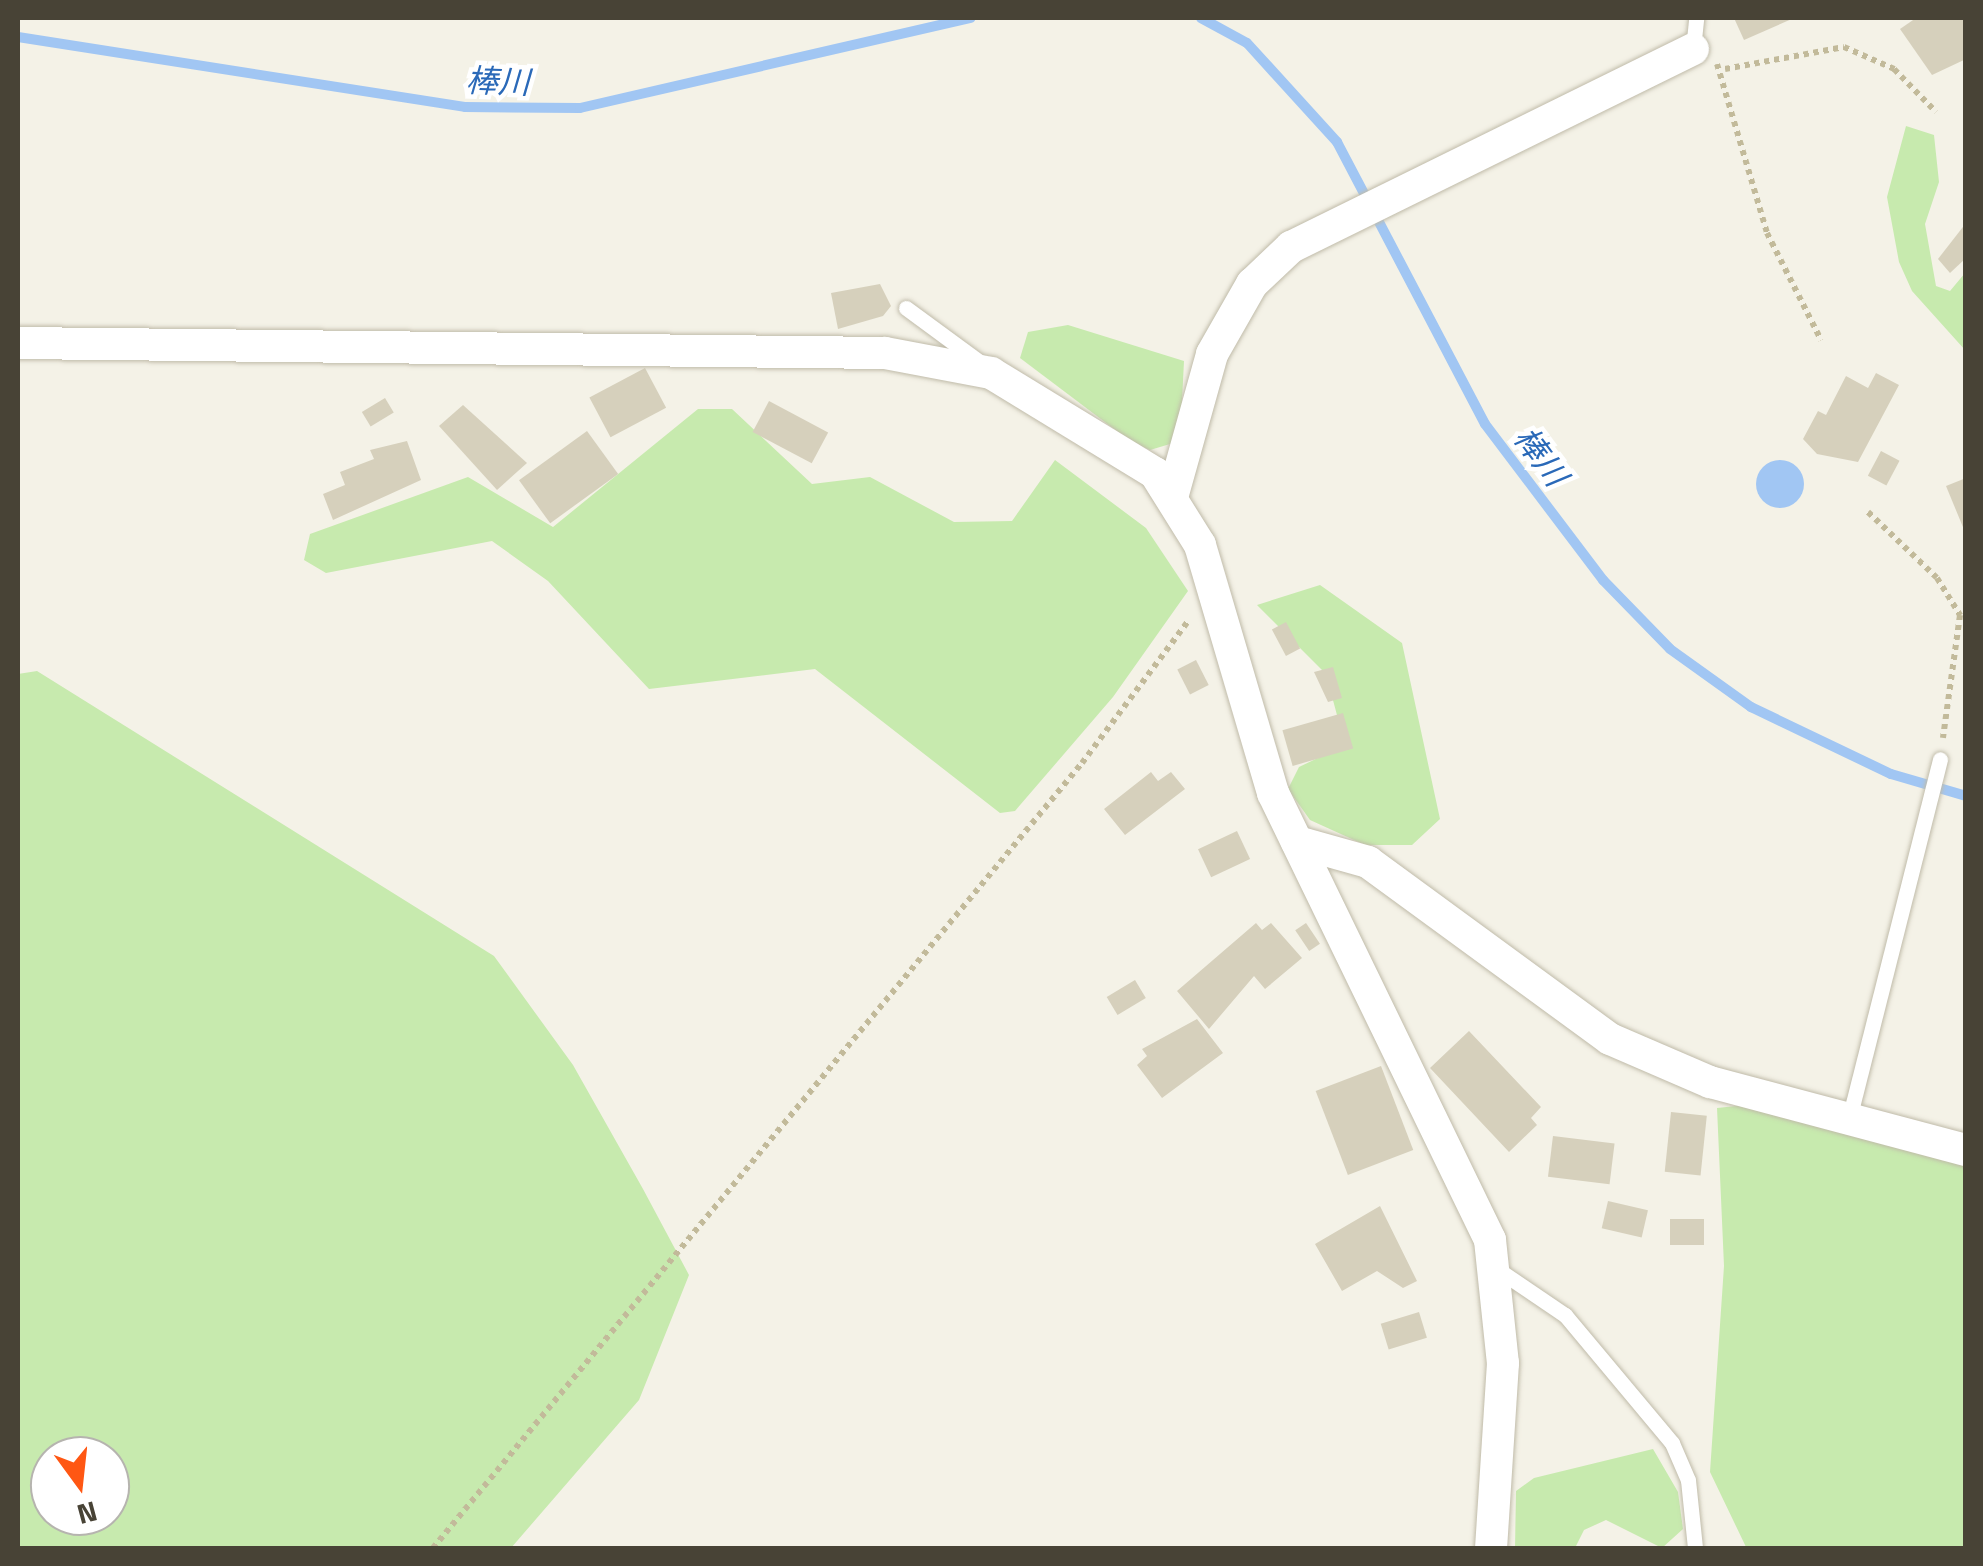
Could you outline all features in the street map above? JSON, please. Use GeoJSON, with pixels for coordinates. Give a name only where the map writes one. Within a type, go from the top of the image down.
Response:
{"type":"FeatureCollection","features":[{"type":"Feature","properties":{"kind":"street"},"geometry":{"type":"LineString","coordinates":[[1173,494],[1212,354],[1252,284],[1336,223],[1694,34]]}},
{"type":"Feature","properties":{"kind":"street"},"geometry":{"type":"LineString","coordinates":[[18,343],[885,353],[991,372],[1132,457],[1173,494],[1214,587],[1259,755],[1496,1268],[1503,1363],[1491,1548]]}},
{"type":"Feature","properties":{"kind":"street"},"geometry":{"type":"LineString","coordinates":[[1296,842],[1381,870],[1610,1039],[1710,1082],[1966,1150]]}},
{"type":"Feature","properties":{"kind":"lane"},"geometry":{"type":"LineString","coordinates":[[906,308],[979,353],[991,372]]}},
{"type":"Feature","properties":{"kind":"lane"},"geometry":{"type":"LineString","coordinates":[[1848,1119],[1940,759]]}},
{"type":"Feature","properties":{"kind":"lane"},"geometry":{"type":"LineString","coordinates":[[1496,1268],[1566,1315],[1672,1442],[1688,1480],[1696,1548]]}},
{"type":"Feature","properties":{"kind":"path"},"geometry":{"type":"LineString","coordinates":[[1694,34],[1725,69],[1768,233],[1820,340]]}},
{"type":"Feature","properties":{"kind":"path"},"geometry":{"type":"LineString","coordinates":[[1725,69],[1844,47],[1894,69],[1936,112]]}},
{"type":"Feature","properties":{"kind":"path"},"geometry":{"type":"LineString","coordinates":[[1868,512],[1937,578],[1960,615],[1940,759]]}},
{"type":"Feature","properties":{"kind":"path"},"geometry":{"type":"LineString","coordinates":[[433,1548],[1082,764],[1214,587]]}},
{"type":"Feature","properties":{"kind":"green space"},"geometry":{"type":"Polygon","coordinates":[[[1906,126],[1934,135],[1939,182],[1925,224],[1936,286],[1950,291],[1965,273],[1965,350],[1912,291],[1899,262],[1887,197],[1906,126]]]}},
{"type":"Feature","properties":{"kind":"green space"},"geometry":{"type":"Polygon","coordinates":[[[1068,325],[1184,361],[1180,441],[1150,450],[1130,441],[1020,358],[1028,332],[1068,325]]]}},
{"type":"Feature","properties":{"kind":"green space"},"geometry":{"type":"Polygon","coordinates":[[[698,409],[732,409],[812,484],[870,477],[954,522],[1012,521],[1055,460],[1146,528],[1188,591],[1113,697],[1015,811],[1000,813],[815,669],[649,689],[548,581],[492,541],[326,573],[304,560],[310,534],[468,477],[553,527],[698,409]]]}},
{"type":"Feature","properties":{"kind":"green space"},"geometry":{"type":"Polygon","coordinates":[[[1320,585],[1402,643],[1440,819],[1412,845],[1365,845],[1310,820],[1288,789],[1299,767],[1345,745],[1326,674],[1257,605],[1320,585]]]}},
{"type":"Feature","properties":{"kind":"green space"},"geometry":{"type":"Polygon","coordinates":[[[37,671],[494,956],[573,1065],[689,1275],[639,1400],[511,1548],[18,1548],[18,674],[37,671]]]}},
{"type":"Feature","properties":{"kind":"green space"},"geometry":{"type":"Polygon","coordinates":[[[1746,1105],[1965,1163],[1965,1548],[1746,1547],[1710,1472],[1724,1266],[1717,1108],[1746,1105]]]}},
{"type":"Feature","properties":{"kind":"green space"},"geometry":{"type":"Polygon","coordinates":[[[1653,1449],[1678,1492],[1683,1529],[1662,1548],[1606,1520],[1584,1530],[1575,1548],[1515,1548],[1516,1491],[1534,1478],[1653,1449]]]}},
{"type":"Feature","properties":{"kind":"water"},"geometry":{"type":"Polygon","coordinates":[[[1780,460],[1797,467],[1804,484],[1797,501],[1780,508],[1763,501],[1756,484],[1763,467],[1780,460]]]}},
{"type":"Feature","properties":{"kind":"building"},"geometry":{"type":"Polygon","coordinates":[[[1734,18],[1794,18],[1744,40],[1734,18]]]}},
{"type":"Feature","properties":{"kind":"building"},"geometry":{"type":"Polygon","coordinates":[[[1916,18],[1966,18],[1966,59],[1932,75],[1900,29],[1916,18]]]}},
{"type":"Feature","properties":{"kind":"building"},"geometry":{"type":"Polygon","coordinates":[[[1966,223],[1966,258],[1950,273],[1938,259],[1966,223]]]}},
{"type":"Feature","properties":{"kind":"building"},"geometry":{"type":"Polygon","coordinates":[[[880,284],[891,306],[883,316],[838,329],[831,293],[880,284]]]}},
{"type":"Feature","properties":{"kind":"building"},"geometry":{"type":"Polygon","coordinates":[[[645,368],[666,408],[611,437],[589,398],[645,368]]]}},
{"type":"Feature","properties":{"kind":"building"},"geometry":{"type":"Polygon","coordinates":[[[1876,373],[1899,385],[1858,462],[1817,454],[1803,439],[1818,411],[1826,415],[1846,376],[1868,388],[1876,373]]]}},
{"type":"Feature","properties":{"kind":"building"},"geometry":{"type":"Polygon","coordinates":[[[385,398],[394,413],[371,426],[362,412],[385,398]]]}},
{"type":"Feature","properties":{"kind":"building"},"geometry":{"type":"Polygon","coordinates":[[[769,401],[828,432],[812,463],[753,432],[769,401]]]}},
{"type":"Feature","properties":{"kind":"building"},"geometry":{"type":"Polygon","coordinates":[[[463,405],[527,463],[497,490],[439,426],[463,405]]]}},
{"type":"Feature","properties":{"kind":"building"},"geometry":{"type":"Polygon","coordinates":[[[587,431],[618,474],[550,523],[519,480],[587,431]]]}},
{"type":"Feature","properties":{"kind":"building"},"geometry":{"type":"Polygon","coordinates":[[[407,441],[421,480],[333,520],[323,494],[345,485],[340,472],[374,459],[370,450],[407,441]]]}},
{"type":"Feature","properties":{"kind":"building"},"geometry":{"type":"Polygon","coordinates":[[[1881,451],[1900,461],[1886,486],[1868,476],[1881,451]]]}},
{"type":"Feature","properties":{"kind":"building"},"geometry":{"type":"Polygon","coordinates":[[[1966,478],[1966,532],[1965,532],[1946,486],[1966,478]]]}},
{"type":"Feature","properties":{"kind":"building"},"geometry":{"type":"Polygon","coordinates":[[[1286,622],[1300,648],[1286,656],[1272,630],[1286,622]]]}},
{"type":"Feature","properties":{"kind":"building"},"geometry":{"type":"Polygon","coordinates":[[[1196,660],[1209,685],[1190,694],[1177,670],[1196,660]]]}},
{"type":"Feature","properties":{"kind":"building"},"geometry":{"type":"Polygon","coordinates":[[[1333,667],[1342,698],[1328,702],[1314,672],[1333,667]]]}},
{"type":"Feature","properties":{"kind":"building"},"geometry":{"type":"Polygon","coordinates":[[[1343,713],[1353,749],[1293,766],[1282,730],[1343,713]]]}},
{"type":"Feature","properties":{"kind":"building"},"geometry":{"type":"Polygon","coordinates":[[[1151,772],[1158,781],[1171,772],[1185,789],[1125,835],[1104,809],[1151,772]]]}},
{"type":"Feature","properties":{"kind":"building"},"geometry":{"type":"Polygon","coordinates":[[[1237,831],[1250,859],[1211,877],[1198,849],[1237,831]]]}},
{"type":"Feature","properties":{"kind":"building"},"geometry":{"type":"Polygon","coordinates":[[[1256,923],[1262,930],[1271,923],[1302,958],[1265,989],[1254,976],[1209,1029],[1177,991],[1256,923]]]}},
{"type":"Feature","properties":{"kind":"building"},"geometry":{"type":"Polygon","coordinates":[[[1306,923],[1320,944],[1309,951],[1295,930],[1306,923]]]}},
{"type":"Feature","properties":{"kind":"building"},"geometry":{"type":"Polygon","coordinates":[[[1135,980],[1146,998],[1118,1015],[1107,997],[1135,980]]]}},
{"type":"Feature","properties":{"kind":"building"},"geometry":{"type":"Polygon","coordinates":[[[1197,1019],[1223,1053],[1162,1098],[1137,1065],[1147,1056],[1142,1049],[1197,1019]]]}},
{"type":"Feature","properties":{"kind":"building"},"geometry":{"type":"Polygon","coordinates":[[[1469,1031],[1541,1107],[1531,1118],[1537,1125],[1509,1152],[1430,1068],[1469,1031]]]}},
{"type":"Feature","properties":{"kind":"building"},"geometry":{"type":"Polygon","coordinates":[[[1381,1066],[1413,1150],[1348,1175],[1316,1091],[1381,1066]]]}},
{"type":"Feature","properties":{"kind":"building"},"geometry":{"type":"Polygon","coordinates":[[[1671,1112],[1707,1116],[1701,1175],[1665,1172],[1671,1112]]]}},
{"type":"Feature","properties":{"kind":"building"},"geometry":{"type":"Polygon","coordinates":[[[1553,1136],[1615,1144],[1610,1184],[1548,1177],[1553,1136]]]}},
{"type":"Feature","properties":{"kind":"building"},"geometry":{"type":"Polygon","coordinates":[[[1608,1201],[1648,1210],[1642,1238],[1602,1228],[1608,1201]]]}},
{"type":"Feature","properties":{"kind":"building"},"geometry":{"type":"Polygon","coordinates":[[[1380,1206],[1417,1281],[1403,1288],[1377,1271],[1342,1291],[1315,1244],[1380,1206]]]}},
{"type":"Feature","properties":{"kind":"building"},"geometry":{"type":"Polygon","coordinates":[[[1670,1219],[1704,1219],[1704,1245],[1670,1245],[1670,1219]]]}},
{"type":"Feature","properties":{"kind":"building"},"geometry":{"type":"Polygon","coordinates":[[[1419,1312],[1427,1338],[1389,1350],[1381,1324],[1419,1312]]]}},
{"type":"Feature","properties":{"kind":"waterway","name":"棒川"},"geometry":{"type":"LineString","coordinates":[[18,37],[465,107],[580,108],[971,18]]}},
{"type":"Feature","properties":{"kind":"waterway","name":"棒川"},"geometry":{"type":"LineString","coordinates":[[1201,18],[1247,43],[1337,142],[1485,424],[1603,580],[1670,649],[1751,707],[1891,774],[1966,796]]}}]}
